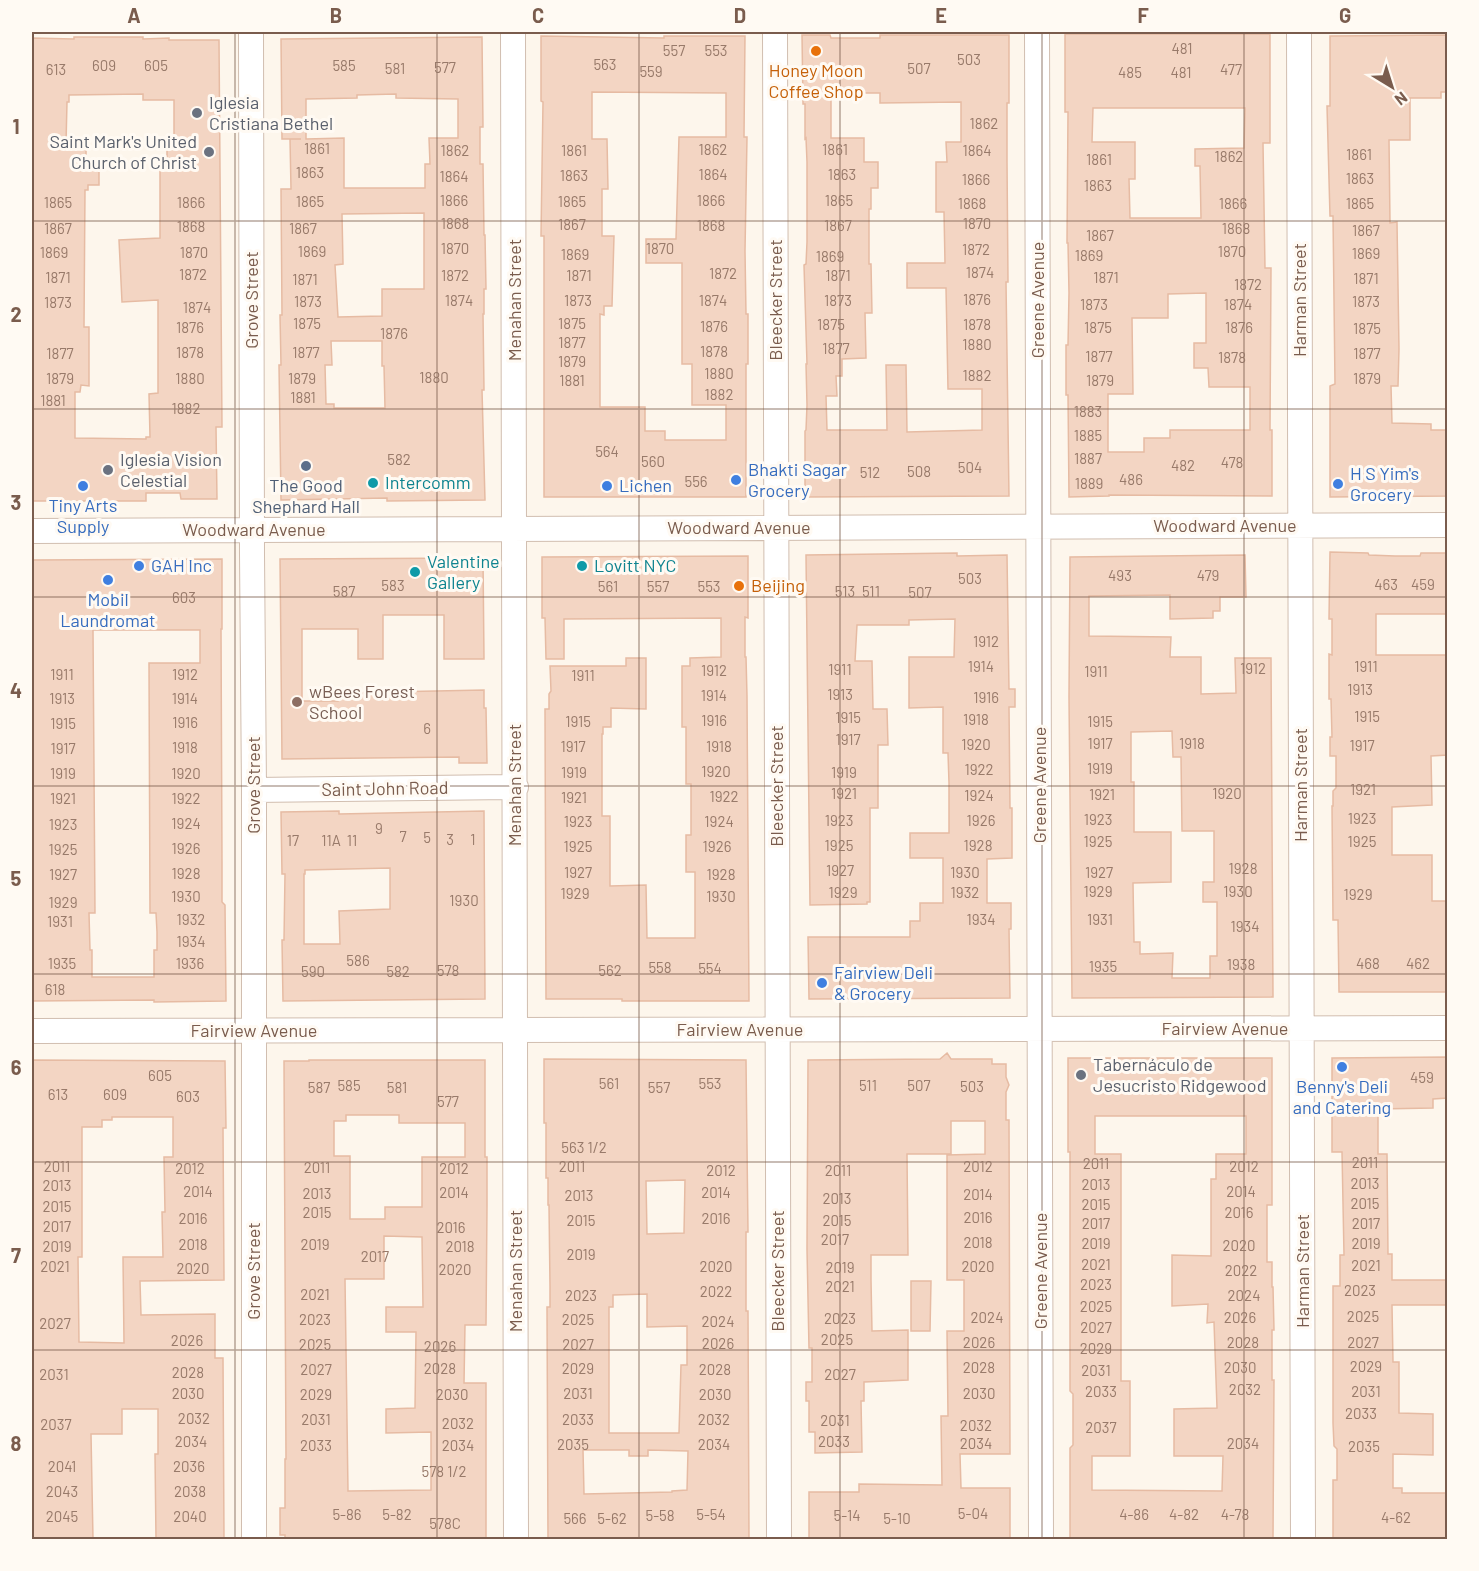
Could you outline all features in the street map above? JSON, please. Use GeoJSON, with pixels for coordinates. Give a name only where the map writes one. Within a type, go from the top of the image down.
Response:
{"type":"FeatureCollection","features":[{"type":"Feature","properties":{"kind":"street","name":"Grove Street"},"geometry":{"type":"LineString","coordinates":[[251,32],[254,1539]]}},
{"type":"Feature","properties":{"kind":"street","name":"Menahan Street"},"geometry":{"type":"LineString","coordinates":[[513,32],[516,1539]]}},
{"type":"Feature","properties":{"kind":"street","name":"Bleecker Street"},"geometry":{"type":"LineString","coordinates":[[775,32],[779,1539]]}},
{"type":"Feature","properties":{"kind":"street","name":"Greene Avenue"},"geometry":{"type":"LineString","coordinates":[[1037,32],[1041,1539]]}},
{"type":"Feature","properties":{"kind":"street","name":"Harman Street"},"geometry":{"type":"LineString","coordinates":[[1299,32],[1303,1539]]}},
{"type":"Feature","properties":{"kind":"street","name":"Woodward Avenue"},"geometry":{"type":"LineString","coordinates":[[32,531],[1448,525]]}},
{"type":"Feature","properties":{"kind":"street","name":"Saint John Road"},"geometry":{"type":"LineString","coordinates":[[254,790],[516,787]]}},
{"type":"Feature","properties":{"kind":"street","name":"Fairview Avenue"},"geometry":{"type":"LineString","coordinates":[[32,1031],[1448,1028]]}},
{"type":"Feature","properties":{"kind":"building"},"geometry":{"type":"Polygon","coordinates":[[[1065,34],[1270,34],[1270,143],[1263,143],[1265,268],[1271,268],[1272,496],[1109,495],[1069,497],[1068,395],[1066,395],[1069,293],[1068,112],[1065,112],[1065,34]],[[1093,108],[1092,142],[1135,142],[1135,179],[1129,179],[1130,218],[1201,218],[1200,166],[1195,166],[1195,149],[1244,148],[1245,108],[1093,108]],[[1206,293],[1168,294],[1168,318],[1132,318],[1133,394],[1108,394],[1108,452],[1144,452],[1144,438],[1170,438],[1170,430],[1250,430],[1250,387],[1209,387],[1208,368],[1194,368],[1194,343],[1206,343],[1206,293]]]}},
{"type":"Feature","properties":{"kind":"building"},"geometry":{"type":"Polygon","coordinates":[[[802,35],[830,35],[831,38],[880,38],[880,35],[1009,35],[1008,282],[1006,282],[1009,496],[805,497],[807,364],[804,265],[806,264],[807,242],[807,162],[805,104],[803,104],[802,35]],[[831,93],[831,138],[864,138],[864,162],[878,162],[878,188],[871,188],[871,209],[869,209],[872,313],[865,313],[866,358],[842,359],[842,376],[836,376],[837,396],[826,396],[827,430],[887,430],[886,365],[906,365],[907,432],[982,430],[982,389],[948,389],[946,288],[907,288],[907,263],[945,263],[944,212],[936,212],[936,162],[947,162],[946,142],[961,142],[961,102],[880,103],[880,93],[831,93]]]}},
{"type":"Feature","properties":{"kind":"building"},"geometry":{"type":"Polygon","coordinates":[[[1448,35],[1448,92],[1441,92],[1441,98],[1410,98],[1410,140],[1389,140],[1390,223],[1397,222],[1399,349],[1398,386],[1391,386],[1392,423],[1431,424],[1431,430],[1448,430],[1448,496],[1330,497],[1330,386],[1335,384],[1333,216],[1330,216],[1327,106],[1330,106],[1330,36],[1448,35]]]}},
{"type":"Feature","properties":{"kind":"building"},"geometry":{"type":"Polygon","coordinates":[[[541,36],[664,38],[664,36],[745,36],[744,137],[747,137],[745,251],[746,314],[748,314],[746,497],[544,497],[544,236],[541,236],[543,102],[541,101],[541,36]],[[592,92],[592,139],[607,139],[608,189],[602,189],[602,236],[614,236],[612,306],[604,306],[604,315],[600,314],[600,407],[645,407],[645,431],[665,431],[665,440],[726,440],[726,405],[692,405],[692,364],[682,364],[682,263],[646,263],[646,239],[676,239],[679,137],[726,137],[726,93],[592,92]]]}},
{"type":"Feature","properties":{"kind":"building"},"geometry":{"type":"Polygon","coordinates":[[[74,37],[143,37],[143,39],[219,40],[222,427],[216,427],[217,499],[181,499],[180,493],[146,493],[146,501],[32,501],[32,38],[74,39],[74,37]],[[143,94],[69,95],[69,102],[67,102],[66,144],[86,144],[86,166],[99,168],[99,185],[88,185],[88,190],[85,190],[84,327],[89,327],[89,386],[81,385],[80,392],[75,392],[75,438],[146,439],[150,437],[149,394],[158,393],[158,300],[122,302],[119,240],[160,238],[160,158],[167,158],[167,140],[174,139],[174,100],[143,100],[143,94]]]}},
{"type":"Feature","properties":{"kind":"building"},"geometry":{"type":"Polygon","coordinates":[[[482,37],[483,127],[480,127],[480,164],[483,164],[486,289],[484,289],[483,314],[484,390],[482,390],[485,500],[387,501],[387,498],[281,500],[279,365],[281,365],[280,315],[282,315],[281,189],[291,189],[290,139],[282,139],[281,39],[482,37]],[[396,94],[357,95],[357,98],[306,99],[306,139],[344,138],[344,188],[425,188],[425,164],[430,164],[429,138],[458,138],[458,99],[396,98],[396,94]],[[424,213],[342,214],[343,264],[335,265],[338,317],[382,316],[382,289],[424,289],[424,213]],[[331,341],[332,365],[325,365],[326,404],[334,404],[334,408],[385,408],[382,341],[331,341]]]}},
{"type":"Feature","properties":{"kind":"building"},"geometry":{"type":"Polygon","coordinates":[[[1330,552],[1395,556],[1448,553],[1448,614],[1376,614],[1376,655],[1448,655],[1448,755],[1431,756],[1432,805],[1392,807],[1392,855],[1432,855],[1432,901],[1448,901],[1448,992],[1339,992],[1338,920],[1333,920],[1332,806],[1333,791],[1336,788],[1336,756],[1330,756],[1330,737],[1332,737],[1329,654],[1332,655],[1332,619],[1329,619],[1330,552]]]}},
{"type":"Feature","properties":{"kind":"building"},"geometry":{"type":"Polygon","coordinates":[[[957,553],[957,556],[1007,555],[1009,689],[1015,689],[1015,707],[1009,707],[1012,858],[987,859],[987,903],[1011,903],[1010,998],[809,999],[808,937],[910,937],[910,921],[920,921],[920,903],[943,903],[943,858],[910,858],[910,833],[949,833],[948,753],[943,753],[943,707],[909,708],[909,657],[954,657],[955,619],[909,620],[909,625],[857,625],[855,661],[872,661],[873,709],[887,709],[888,745],[878,745],[878,808],[870,808],[870,902],[867,904],[810,905],[806,555],[957,553]]]}},
{"type":"Feature","properties":{"kind":"building"},"geometry":{"type":"Polygon","coordinates":[[[1245,555],[1246,597],[1220,597],[1220,611],[1213,611],[1213,618],[1170,619],[1170,595],[1089,596],[1089,636],[1171,637],[1170,657],[1201,657],[1201,694],[1236,693],[1235,658],[1271,658],[1273,997],[1072,998],[1070,557],[1245,555]],[[1172,731],[1131,732],[1134,832],[1171,832],[1171,882],[1133,883],[1134,942],[1140,942],[1140,954],[1173,953],[1172,978],[1210,978],[1210,956],[1217,956],[1217,902],[1203,902],[1203,882],[1214,882],[1214,831],[1182,831],[1181,757],[1173,757],[1172,731]]]}},
{"type":"Feature","properties":{"kind":"building"},"geometry":{"type":"Polygon","coordinates":[[[748,556],[748,618],[745,617],[745,657],[749,1001],[546,999],[545,709],[549,709],[550,666],[626,666],[626,658],[646,658],[646,709],[611,708],[611,727],[603,727],[602,816],[610,816],[610,886],[646,885],[647,938],[695,938],[695,872],[686,872],[686,835],[691,835],[691,784],[686,784],[686,727],[682,727],[682,666],[690,666],[690,658],[721,657],[721,618],[564,619],[564,659],[546,659],[545,618],[542,618],[542,557],[748,556]]]}},
{"type":"Feature","properties":{"kind":"building"},"geometry":{"type":"Polygon","coordinates":[[[483,558],[484,659],[444,659],[444,615],[383,615],[383,659],[358,659],[358,629],[302,629],[302,701],[338,701],[338,693],[484,690],[487,763],[459,763],[459,757],[282,759],[280,559],[483,558]]]}},
{"type":"Feature","properties":{"kind":"building"},"geometry":{"type":"Polygon","coordinates":[[[222,559],[222,902],[225,905],[226,1001],[32,1001],[32,560],[222,559]],[[93,630],[95,913],[89,913],[92,977],[154,977],[157,932],[156,913],[150,913],[149,663],[200,663],[200,630],[93,630]]]}},
{"type":"Feature","properties":{"kind":"building"},"geometry":{"type":"Polygon","coordinates":[[[339,811],[339,814],[484,811],[485,999],[283,1001],[282,940],[284,940],[285,874],[282,874],[281,812],[339,811]],[[390,868],[305,870],[304,944],[340,944],[339,911],[390,909],[390,868]]]}},
{"type":"Feature","properties":{"kind":"building"},"geometry":{"type":"Polygon","coordinates":[[[947,1053],[951,1059],[992,1059],[992,1064],[1006,1064],[1006,1077],[1009,1085],[1006,1092],[1006,1120],[1009,1120],[1010,1454],[960,1454],[961,1488],[1010,1488],[1010,1539],[809,1539],[809,1492],[859,1492],[859,1484],[942,1485],[941,1416],[948,1416],[947,1331],[964,1331],[964,1280],[947,1280],[947,1155],[985,1154],[985,1121],[951,1121],[951,1154],[907,1154],[908,1255],[871,1255],[871,1280],[872,1331],[908,1330],[908,1380],[864,1382],[864,1401],[861,1401],[862,1452],[815,1453],[815,1432],[809,1432],[809,1401],[806,1401],[806,1382],[812,1382],[807,1249],[808,1060],[940,1059],[947,1053]]]}},
{"type":"Feature","properties":{"kind":"building"},"geometry":{"type":"Polygon","coordinates":[[[1448,1057],[1448,1098],[1433,1099],[1433,1108],[1378,1109],[1378,1154],[1387,1154],[1388,1254],[1392,1254],[1392,1280],[1448,1280],[1448,1305],[1392,1305],[1393,1362],[1399,1362],[1399,1413],[1433,1414],[1433,1455],[1393,1454],[1393,1488],[1402,1488],[1402,1493],[1448,1493],[1448,1539],[1333,1539],[1333,1480],[1337,1480],[1337,1449],[1334,1446],[1333,1423],[1333,1286],[1340,1286],[1340,1255],[1344,1255],[1342,1152],[1332,1152],[1332,1058],[1448,1057]]]}},
{"type":"Feature","properties":{"kind":"building"},"geometry":{"type":"Polygon","coordinates":[[[1068,1058],[1272,1058],[1272,1205],[1267,1205],[1267,1262],[1272,1262],[1274,1330],[1272,1330],[1273,1539],[1070,1539],[1070,1448],[1073,1445],[1073,1394],[1070,1391],[1070,1152],[1068,1152],[1068,1058]],[[1095,1116],[1095,1154],[1121,1154],[1121,1381],[1130,1381],[1130,1456],[1092,1456],[1092,1490],[1222,1491],[1223,1456],[1174,1456],[1174,1409],[1217,1408],[1214,1322],[1207,1323],[1208,1304],[1172,1306],[1172,1255],[1211,1256],[1211,1179],[1216,1179],[1216,1154],[1246,1154],[1246,1116],[1095,1116]]]}},
{"type":"Feature","properties":{"kind":"building"},"geometry":{"type":"Polygon","coordinates":[[[544,1059],[746,1060],[749,1539],[548,1539],[547,1307],[550,1307],[550,1286],[546,1123],[544,1123],[544,1059]],[[685,1180],[646,1181],[647,1234],[684,1233],[685,1180]],[[647,1294],[613,1295],[613,1307],[609,1307],[609,1433],[679,1433],[681,1365],[687,1365],[687,1326],[647,1327],[647,1294]],[[583,1450],[584,1494],[687,1490],[688,1451],[648,1450],[648,1456],[629,1456],[629,1450],[583,1450]]]}},
{"type":"Feature","properties":{"kind":"building"},"geometry":{"type":"Polygon","coordinates":[[[32,1060],[225,1061],[224,1280],[140,1281],[141,1315],[215,1314],[215,1358],[223,1358],[224,1539],[156,1539],[155,1454],[158,1454],[158,1409],[122,1409],[122,1434],[91,1434],[93,1539],[32,1539],[32,1060]],[[112,1117],[112,1120],[102,1120],[102,1127],[82,1127],[82,1257],[78,1257],[79,1342],[124,1343],[123,1257],[163,1257],[164,1157],[173,1157],[173,1117],[112,1117]]]}},
{"type":"Feature","properties":{"kind":"building"},"geometry":{"type":"Polygon","coordinates":[[[485,1060],[486,1325],[465,1325],[464,1383],[486,1383],[486,1539],[285,1539],[285,1535],[280,1535],[280,1508],[285,1508],[286,1459],[284,1061],[485,1060]],[[346,1115],[346,1121],[334,1121],[334,1156],[350,1156],[350,1219],[385,1219],[385,1207],[422,1207],[422,1157],[465,1157],[465,1123],[399,1123],[399,1115],[346,1115]],[[384,1236],[384,1279],[345,1279],[348,1491],[431,1490],[431,1432],[386,1433],[386,1409],[415,1408],[416,1332],[386,1332],[386,1307],[423,1307],[422,1237],[384,1236]]]}},
{"type":"Feature","properties":{"kind":"building"},"geometry":{"type":"Polygon","coordinates":[[[911,1281],[931,1281],[930,1331],[911,1331],[911,1281]]]}},
{"type":"Feature","properties":{"kind":"place","name":"Honey Moon Coffee Shop"},"geometry":{"type":"Point","coordinates":[816,51]}},
{"type":"Feature","properties":{"kind":"place","name":"Iglesia Cristiana Bethel"},"geometry":{"type":"Point","coordinates":[197,113]}},
{"type":"Feature","properties":{"kind":"place","name":"Saint Mark's United Church of Christ"},"geometry":{"type":"Point","coordinates":[209,152]}},
{"type":"Feature","properties":{"kind":"place","name":"The Good Shephard Hall"},"geometry":{"type":"Point","coordinates":[306,466]}},
{"type":"Feature","properties":{"kind":"place","name":"Iglesia Vision Celestial"},"geometry":{"type":"Point","coordinates":[108,470]}},
{"type":"Feature","properties":{"kind":"place","name":"Bhakti Sagar Grocery"},"geometry":{"type":"Point","coordinates":[736,480]}},
{"type":"Feature","properties":{"kind":"place","name":"Intercomm"},"geometry":{"type":"Point","coordinates":[373,483]}},
{"type":"Feature","properties":{"kind":"place","name":"H S Yim's Grocery"},"geometry":{"type":"Point","coordinates":[1338,484]}},
{"type":"Feature","properties":{"kind":"place","name":"Tiny Arts Supply"},"geometry":{"type":"Point","coordinates":[83,486]}},
{"type":"Feature","properties":{"kind":"place","name":"Lichen"},"geometry":{"type":"Point","coordinates":[607,486]}},
{"type":"Feature","properties":{"kind":"place","name":"GAH Inc"},"geometry":{"type":"Point","coordinates":[139,566]}},
{"type":"Feature","properties":{"kind":"place","name":"Lovitt NYC"},"geometry":{"type":"Point","coordinates":[582,566]}},
{"type":"Feature","properties":{"kind":"place","name":"Valentine Gallery"},"geometry":{"type":"Point","coordinates":[415,572]}},
{"type":"Feature","properties":{"kind":"place","name":"Mobil Laundromat"},"geometry":{"type":"Point","coordinates":[108,580]}},
{"type":"Feature","properties":{"kind":"place","name":"Beijing"},"geometry":{"type":"Point","coordinates":[739,586]}},
{"type":"Feature","properties":{"kind":"place","name":"wBees Forest School"},"geometry":{"type":"Point","coordinates":[297,702]}},
{"type":"Feature","properties":{"kind":"place","name":"Fairview Deli & Grocery"},"geometry":{"type":"Point","coordinates":[822,983]}},
{"type":"Feature","properties":{"kind":"place","name":"Benny's Deli and Catering"},"geometry":{"type":"Point","coordinates":[1342,1067]}},
{"type":"Feature","properties":{"kind":"place","name":"Tabernáculo de Jesucristo Ridgewood"},"geometry":{"type":"Point","coordinates":[1081,1075]}}]}
